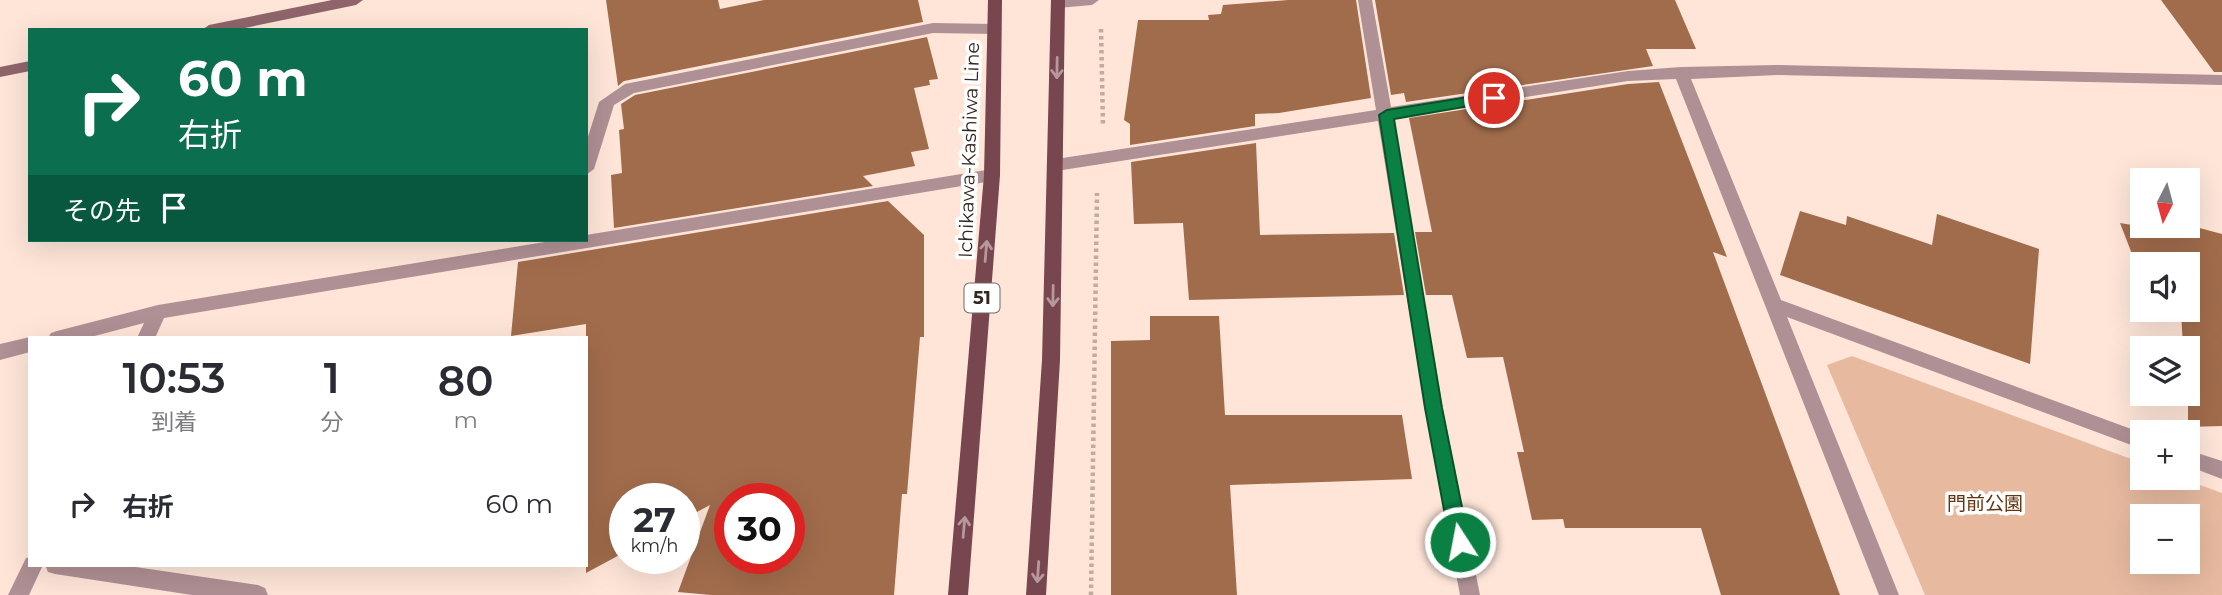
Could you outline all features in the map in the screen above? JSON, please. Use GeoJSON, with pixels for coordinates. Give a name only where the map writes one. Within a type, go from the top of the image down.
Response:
{"type":"FeatureCollection","features":[{"type":"Feature","properties":{"kind":"main road"},"geometry":{"type":"LineString","coordinates":[[219,28],[356,0]]}},
{"type":"Feature","properties":{"kind":"main road","name":"Ichikawa-Kashiwa Line"},"geometry":{"type":"LineString","coordinates":[[958,595],[992,175],[995,0]]}},
{"type":"Feature","properties":{"kind":"main road"},"geometry":{"type":"LineString","coordinates":[[1037,595],[1051,360],[1058,1]]}},
{"type":"Feature","properties":{"kind":"main road"},"geometry":{"type":"LineString","coordinates":[[0,72],[28,66]]}},
{"type":"Feature","properties":{"kind":"street"},"geometry":{"type":"LineString","coordinates":[[1058,1],[1093,0]]}},
{"type":"Feature","properties":{"kind":"street"},"geometry":{"type":"LineString","coordinates":[[1365,0],[1387,115],[1434,408],[1470,595]]}},
{"type":"Feature","properties":{"kind":"street"},"geometry":{"type":"LineString","coordinates":[[588,163],[607,102],[630,88],[933,28],[995,29]]}},
{"type":"Feature","properties":{"kind":"street"},"geometry":{"type":"LineString","coordinates":[[1056,165],[1628,76],[1681,72],[1777,70],[2222,80]]}},
{"type":"Feature","properties":{"kind":"street"},"geometry":{"type":"LineString","coordinates":[[1681,72],[1771,304],[1889,595]]}},
{"type":"Feature","properties":{"kind":"street"},"geometry":{"type":"LineString","coordinates":[[588,239],[992,175]]}},
{"type":"Feature","properties":{"kind":"street"},"geometry":{"type":"LineString","coordinates":[[65,336],[158,312],[563,243]]}},
{"type":"Feature","properties":{"kind":"street"},"geometry":{"type":"LineString","coordinates":[[1771,304],[2130,437]]}},
{"type":"Feature","properties":{"kind":"street"},"geometry":{"type":"LineString","coordinates":[[147,336],[158,312]]}},
{"type":"Feature","properties":{"kind":"street"},"geometry":{"type":"LineString","coordinates":[[0,352],[28,345]]}},
{"type":"Feature","properties":{"kind":"street"},"geometry":{"type":"LineString","coordinates":[[2200,462],[2222,470]]}},
{"type":"Feature","properties":{"kind":"street"},"geometry":{"type":"LineString","coordinates":[[18,595],[32,567]]}},
{"type":"Feature","properties":{"kind":"street"},"geometry":{"type":"LineString","coordinates":[[69,567],[258,595]]}},
{"type":"Feature","properties":{"kind":"path"},"geometry":{"type":"LineString","coordinates":[[1091,595],[1098,158],[1103,138],[1101,26]]}},
{"type":"Feature","properties":{"kind":"green space","name":"門前公園"},"geometry":{"type":"Polygon","coordinates":[[[1852,356],[2130,459],[2130,490],[2200,490],[2200,485],[2222,493],[2222,595],[1925,595],[1827,365],[1852,356]]]}},
{"type":"Feature","properties":{"kind":"building"},"geometry":{"type":"Polygon","coordinates":[[[606,0],[718,0],[720,9],[764,0],[918,0],[923,22],[624,81],[618,86],[606,0]]]}},
{"type":"Feature","properties":{"kind":"building"},"geometry":{"type":"Polygon","coordinates":[[[1288,0],[1356,0],[1371,98],[1279,113],[1255,114],[1255,126],[1130,145],[1130,124],[1124,120],[1138,20],[1209,20],[1208,15],[1221,14],[1223,5],[1288,0]]]}},
{"type":"Feature","properties":{"kind":"building"},"geometry":{"type":"Polygon","coordinates":[[[1375,0],[1675,0],[1696,49],[1646,49],[1653,66],[1406,102],[1404,93],[1391,95],[1375,0]]]}},
{"type":"Feature","properties":{"kind":"building"},"geometry":{"type":"Polygon","coordinates":[[[2161,0],[2222,0],[2222,72],[2214,72],[2161,0]]]}},
{"type":"Feature","properties":{"kind":"building"},"geometry":{"type":"Polygon","coordinates":[[[927,37],[938,79],[929,80],[930,85],[914,88],[929,149],[911,152],[915,166],[863,176],[873,186],[614,228],[611,175],[622,173],[619,130],[624,129],[621,104],[635,95],[927,37]]]}},
{"type":"Feature","properties":{"kind":"building"},"geometry":{"type":"Polygon","coordinates":[[[1659,82],[1727,257],[1713,252],[1840,595],[1721,595],[1701,528],[1565,528],[1563,519],[1532,520],[1517,452],[1524,452],[1503,357],[1467,358],[1452,295],[1426,295],[1415,232],[1432,232],[1409,118],[1628,84],[1659,82]]]}},
{"type":"Feature","properties":{"kind":"building"},"geometry":{"type":"Polygon","coordinates":[[[1256,143],[1260,235],[1394,233],[1404,295],[1189,300],[1183,223],[1134,224],[1131,162],[1256,143]]]}},
{"type":"Feature","properties":{"kind":"building"},"geometry":{"type":"Polygon","coordinates":[[[888,201],[924,235],[924,337],[920,337],[907,494],[902,494],[894,595],[711,595],[678,592],[685,574],[700,574],[700,532],[710,505],[700,510],[700,483],[609,483],[609,561],[586,573],[586,324],[511,336],[518,262],[888,201]]]}},
{"type":"Feature","properties":{"kind":"building"},"geometry":{"type":"Polygon","coordinates":[[[1800,211],[1846,225],[1847,216],[1932,245],[1937,214],[2039,249],[2030,364],[1780,275],[1800,211]]]}},
{"type":"Feature","properties":{"kind":"building"},"geometry":{"type":"Polygon","coordinates":[[[2120,223],[2130,225],[2130,238],[2200,238],[2200,228],[2222,234],[2222,426],[2200,427],[2200,420],[2188,420],[2188,406],[2200,406],[2200,336],[2182,336],[2182,322],[2200,322],[2200,252],[2131,252],[2120,223]]]}},
{"type":"Feature","properties":{"kind":"building"},"geometry":{"type":"Polygon","coordinates":[[[1150,316],[1219,316],[1225,415],[1402,415],[1412,479],[1230,485],[1237,595],[1111,595],[1111,341],[1150,340],[1150,316]]]}},
{"type":"Feature","properties":{"kind":"route"},"geometry":{"type":"LineString","coordinates":[[1460,542],[1434,408],[1387,115],[1494,98]]}}]}
